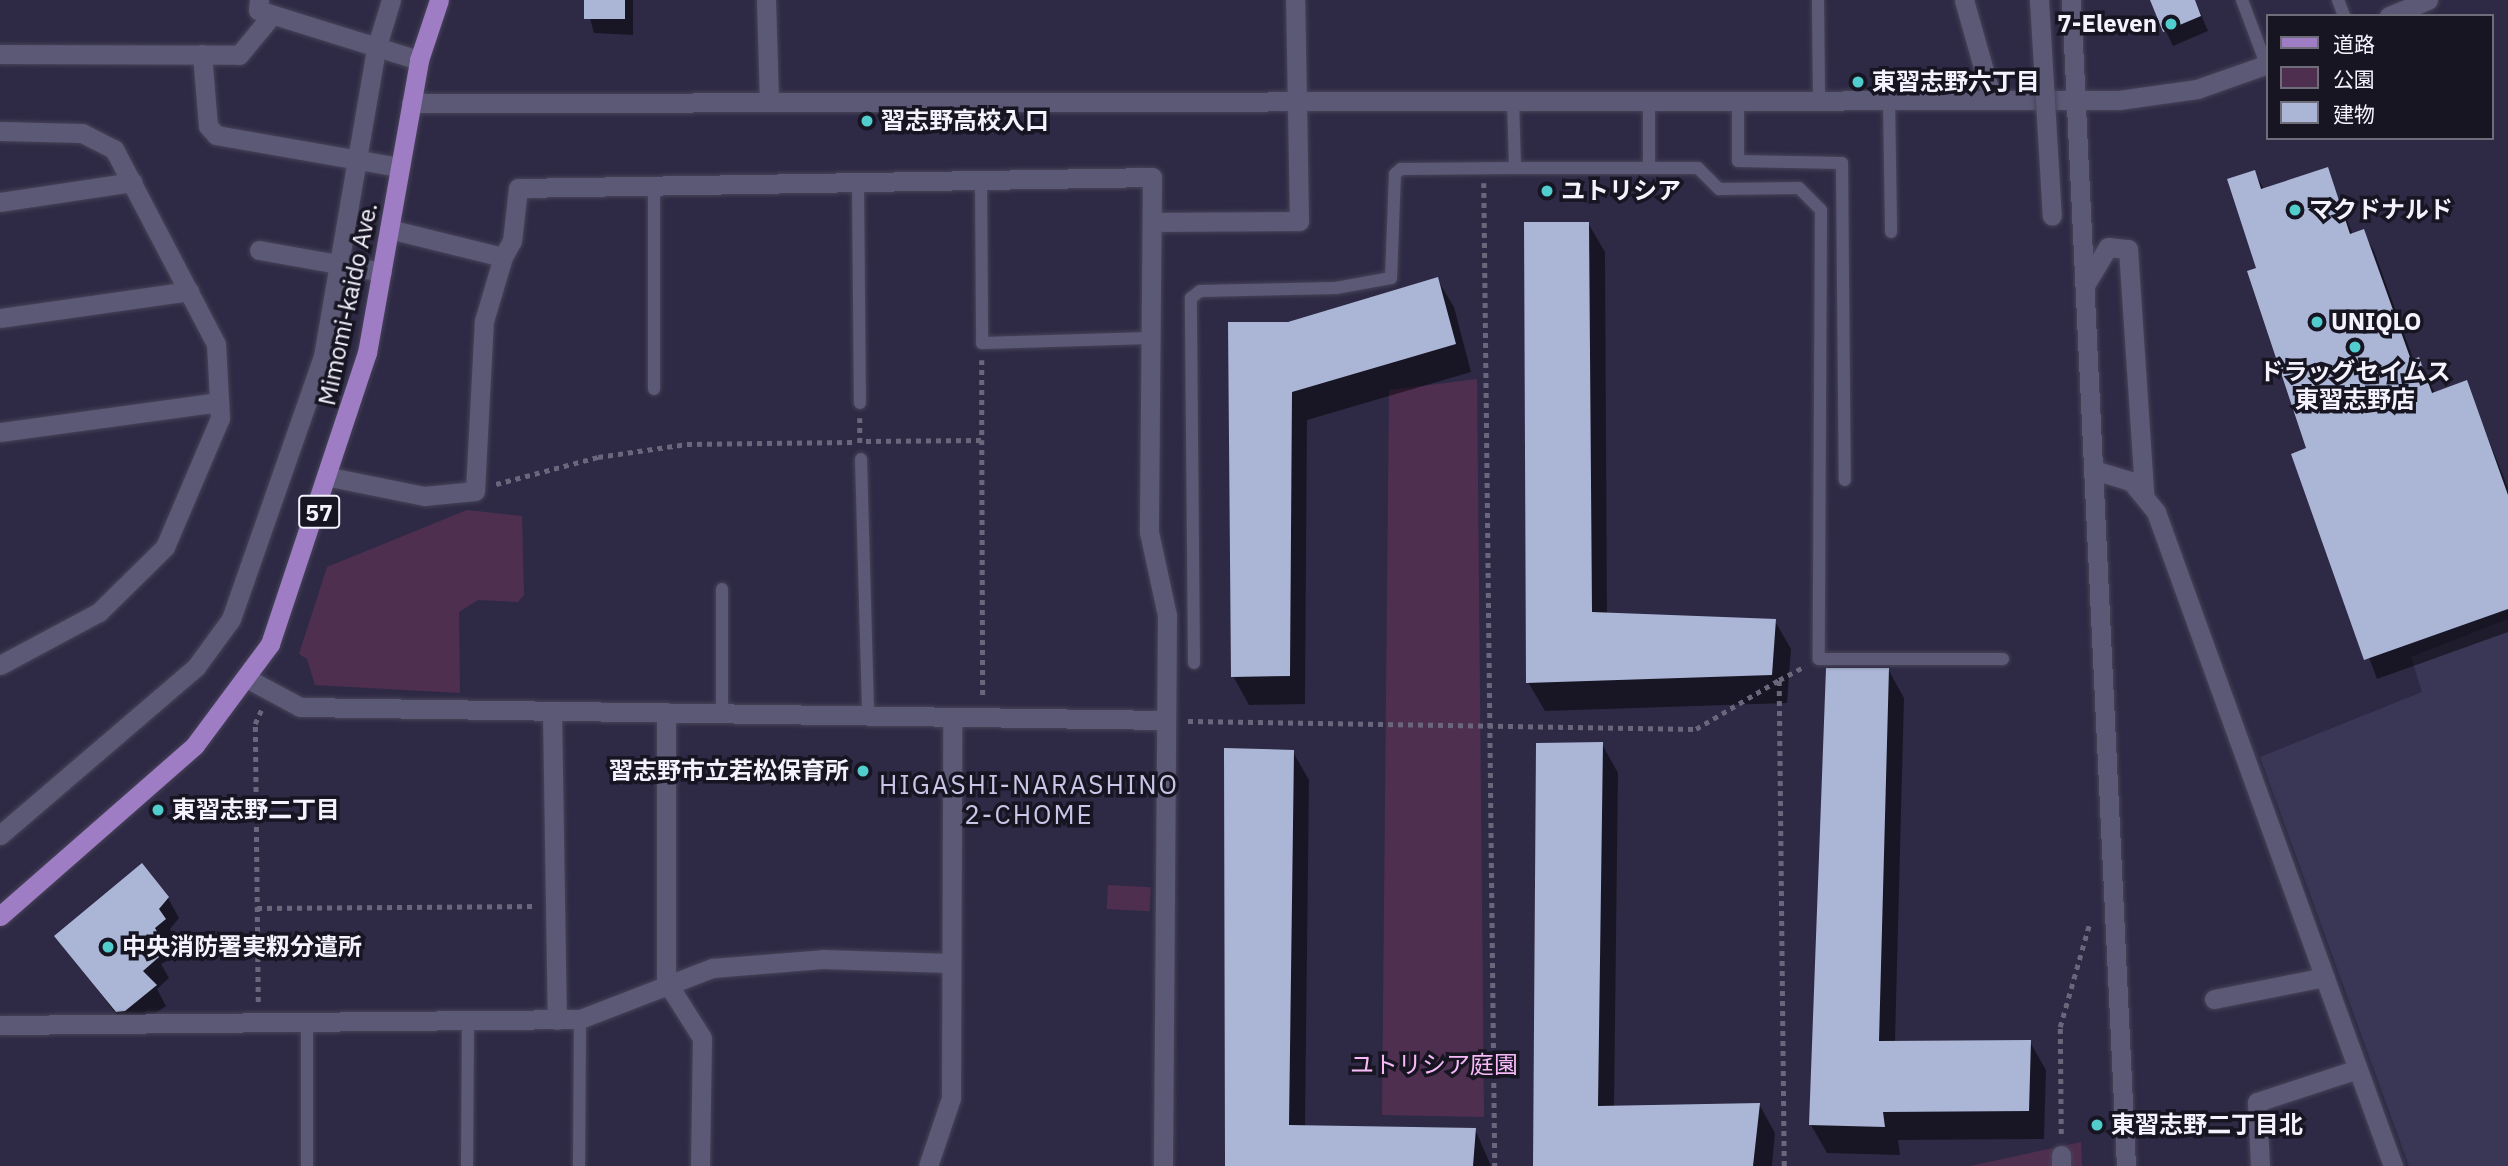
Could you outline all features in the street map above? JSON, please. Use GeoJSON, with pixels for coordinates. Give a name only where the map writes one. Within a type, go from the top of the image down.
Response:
{"type":"FeatureCollection","features":[{"type":"Feature","properties":{"kind":"main road","name":"Mimomi-kaido Ave."},"geometry":{"type":"LineString","coordinates":[[0,916],[154,785],[248,679],[293,591],[367,354],[419,60],[439,0]]}},
{"type":"Feature","properties":{"kind":"street"},"geometry":{"type":"LineString","coordinates":[[0,835],[196,667],[222,635],[313,392],[341,264],[376,49],[391,0]]}},
{"type":"Feature","properties":{"kind":"street"},"geometry":{"type":"LineString","coordinates":[[766,0],[769,102]]}},
{"type":"Feature","properties":{"kind":"street"},"geometry":{"type":"LineString","coordinates":[[1152,222],[1299,221],[1299,100],[1295,0]]}},
{"type":"Feature","properties":{"kind":"street"},"geometry":{"type":"LineString","coordinates":[[1964,0],[1992,99]]}},
{"type":"Feature","properties":{"kind":"street"},"geometry":{"type":"LineString","coordinates":[[2039,0],[2052,216]]}},
{"type":"Feature","properties":{"kind":"street"},"geometry":{"type":"LineString","coordinates":[[2071,0],[2126,1166]]}},
{"type":"Feature","properties":{"kind":"street"},"geometry":{"type":"LineString","coordinates":[[2394,14],[2428,0]]}},
{"type":"Feature","properties":{"kind":"street"},"geometry":{"type":"LineString","coordinates":[[0,54],[239,55],[265,7],[376,49],[419,60]]}},
{"type":"Feature","properties":{"kind":"street"},"geometry":{"type":"LineString","coordinates":[[202,54],[208,126],[216,135],[400,167]]}},
{"type":"Feature","properties":{"kind":"street"},"geometry":{"type":"LineString","coordinates":[[411,103],[2076,100],[2167,96],[2266,64]]}},
{"type":"Feature","properties":{"kind":"street"},"geometry":{"type":"LineString","coordinates":[[0,131],[82,133],[114,149],[216,344],[220,418],[165,547],[99,612],[0,665]]}},
{"type":"Feature","properties":{"kind":"street"},"geometry":{"type":"LineString","coordinates":[[330,477],[424,496],[475,491],[484,321],[503,257],[512,241],[518,188],[1152,177],[1149,532],[1167,615],[1163,1166]]}},
{"type":"Feature","properties":{"kind":"street"},"geometry":{"type":"LineString","coordinates":[[0,202],[132,182]]}},
{"type":"Feature","properties":{"kind":"street"},"geometry":{"type":"LineString","coordinates":[[389,229],[503,257]]}},
{"type":"Feature","properties":{"kind":"street"},"geometry":{"type":"LineString","coordinates":[[2085,285],[2108,247],[2128,249],[2144,494]]}},
{"type":"Feature","properties":{"kind":"street"},"geometry":{"type":"LineString","coordinates":[[259,250],[382,272]]}},
{"type":"Feature","properties":{"kind":"street"},"geometry":{"type":"LineString","coordinates":[[0,318],[188,291]]}},
{"type":"Feature","properties":{"kind":"street"},"geometry":{"type":"LineString","coordinates":[[0,432],[219,402]]}},
{"type":"Feature","properties":{"kind":"street"},"geometry":{"type":"LineString","coordinates":[[2095,470],[2132,481],[2156,512],[2393,1166]]}},
{"type":"Feature","properties":{"kind":"street"},"geometry":{"type":"LineString","coordinates":[[248,679],[300,707],[1166,720]]}},
{"type":"Feature","properties":{"kind":"street"},"geometry":{"type":"LineString","coordinates":[[552,711],[557,1020]]}},
{"type":"Feature","properties":{"kind":"street"},"geometry":{"type":"LineString","coordinates":[[666,712],[666,981],[702,1038],[700,1166]]}},
{"type":"Feature","properties":{"kind":"street"},"geometry":{"type":"LineString","coordinates":[[928,1166],[951,1098],[952,717]]}},
{"type":"Feature","properties":{"kind":"street"},"geometry":{"type":"LineString","coordinates":[[0,1025],[580,1019],[666,981],[712,968],[823,959],[950,963]]}},
{"type":"Feature","properties":{"kind":"street"},"geometry":{"type":"LineString","coordinates":[[2214,999],[2325,977]]}},
{"type":"Feature","properties":{"kind":"street"},"geometry":{"type":"LineString","coordinates":[[2260,1166],[2257,1102],[2358,1069]]}},
{"type":"Feature","properties":{"kind":"lane"},"geometry":{"type":"LineString","coordinates":[[1818,0],[1819,99]]}},
{"type":"Feature","properties":{"kind":"lane"},"geometry":{"type":"LineString","coordinates":[[2242,0],[2266,61]]}},
{"type":"Feature","properties":{"kind":"lane"},"geometry":{"type":"LineString","coordinates":[[1513,99],[1515,168]]}},
{"type":"Feature","properties":{"kind":"lane"},"geometry":{"type":"LineString","coordinates":[[1649,99],[1650,168]]}},
{"type":"Feature","properties":{"kind":"lane"},"geometry":{"type":"LineString","coordinates":[[1738,99],[1738,161],[1842,163],[1844,480]]}},
{"type":"Feature","properties":{"kind":"lane"},"geometry":{"type":"LineString","coordinates":[[1889,99],[1891,232]]}},
{"type":"Feature","properties":{"kind":"lane"},"geometry":{"type":"LineString","coordinates":[[1194,663],[1191,298],[1200,291],[1336,288],[1391,278],[1395,174],[1401,169],[1484,168],[1698,168],[1718,189],[1799,188],[1821,210],[1818,659],[2003,659]]}},
{"type":"Feature","properties":{"kind":"lane"},"geometry":{"type":"LineString","coordinates":[[981,180],[982,343],[1151,338]]}},
{"type":"Feature","properties":{"kind":"lane"},"geometry":{"type":"LineString","coordinates":[[858,182],[860,403]]}},
{"type":"Feature","properties":{"kind":"lane"},"geometry":{"type":"LineString","coordinates":[[654,186],[654,389]]}},
{"type":"Feature","properties":{"kind":"lane"},"geometry":{"type":"LineString","coordinates":[[861,459],[868,716]]}},
{"type":"Feature","properties":{"kind":"lane"},"geometry":{"type":"LineString","coordinates":[[722,589],[722,713]]}},
{"type":"Feature","properties":{"kind":"lane"},"geometry":{"type":"LineString","coordinates":[[579,1166],[580,1019]]}},
{"type":"Feature","properties":{"kind":"lane"},"geometry":{"type":"LineString","coordinates":[[467,1166],[468,1021]]}},
{"type":"Feature","properties":{"kind":"lane"},"geometry":{"type":"LineString","coordinates":[[307,1023],[307,1166]]}},
{"type":"Feature","properties":{"kind":"path"},"geometry":{"type":"LineString","coordinates":[[1484,168],[1495,1166]]}},
{"type":"Feature","properties":{"kind":"path"},"geometry":{"type":"LineString","coordinates":[[982,343],[983,717]]}},
{"type":"Feature","properties":{"kind":"path"},"geometry":{"type":"LineString","coordinates":[[860,403],[861,459]]}},
{"type":"Feature","properties":{"kind":"path"},"geometry":{"type":"LineString","coordinates":[[475,491],[536,471],[687,443],[982,440]]}},
{"type":"Feature","properties":{"kind":"path"},"geometry":{"type":"LineString","coordinates":[[1166,720],[1696,729],[1818,659]]}},
{"type":"Feature","properties":{"kind":"path"},"geometry":{"type":"LineString","coordinates":[[1779,680],[1784,1166]]}},
{"type":"Feature","properties":{"kind":"path"},"geometry":{"type":"LineString","coordinates":[[259,1024],[255,724],[270,691]]}},
{"type":"Feature","properties":{"kind":"path"},"geometry":{"type":"LineString","coordinates":[[257,908],[555,905]]}},
{"type":"Feature","properties":{"kind":"path"},"geometry":{"type":"LineString","coordinates":[[2061,1161],[2060,1027],[2089,925]]}},
{"type":"Feature","properties":{"kind":"shaded area"},"geometry":{"type":"Polygon","coordinates":[[[2508,619],[2508,1166],[2409,1166],[2260,757],[2422,692],[2411,657],[2508,619]]]}},
{"type":"Feature","properties":{"kind":"green space","name":"ユトリシア庭園"},"geometry":{"type":"Polygon","coordinates":[[[1477,379],[1484,1117],[1382,1115],[1389,390],[1477,379]]]}},
{"type":"Feature","properties":{"kind":"green space"},"geometry":{"type":"Polygon","coordinates":[[[467,510],[522,516],[524,595],[518,602],[478,600],[459,612],[460,693],[315,685],[307,659],[299,654],[327,567],[467,510]]]}},
{"type":"Feature","properties":{"kind":"green space"},"geometry":{"type":"Polygon","coordinates":[[[1108,885],[1151,887],[1150,911],[1107,909],[1108,885]]]}},
{"type":"Feature","properties":{"kind":"green space"},"geometry":{"type":"Polygon","coordinates":[[[2081,1142],[2082,1166],[1970,1166],[2081,1142]]]}},
{"type":"Feature","properties":{"kind":"building"},"geometry":{"type":"Polygon","coordinates":[[[584,0],[625,0],[625,19],[584,19],[584,0]]]}},
{"type":"Feature","properties":{"kind":"building","name":"7-Eleven"},"geometry":{"type":"Polygon","coordinates":[[[2150,0],[2195,0],[2201,16],[2163,32],[2150,0]]]}},
{"type":"Feature","properties":{"kind":"building"},"geometry":{"type":"Polygon","coordinates":[[[2328,167],[2350,234],[2364,229],[2411,360],[2419,357],[2432,393],[2467,380],[2508,495],[2508,609],[2364,660],[2291,454],[2306,448],[2247,271],[2256,268],[2227,179],[2255,170],[2261,189],[2328,167]]]}},
{"type":"Feature","properties":{"kind":"building"},"geometry":{"type":"Polygon","coordinates":[[[1524,222],[1589,222],[1592,612],[1776,619],[1772,675],[1526,683],[1524,222]]]}},
{"type":"Feature","properties":{"kind":"building"},"geometry":{"type":"Polygon","coordinates":[[[1438,277],[1456,344],[1292,392],[1290,676],[1231,677],[1228,322],[1288,322],[1438,277]]]}},
{"type":"Feature","properties":{"kind":"building"},"geometry":{"type":"Polygon","coordinates":[[[1826,668],[1889,668],[1879,1041],[2031,1040],[2029,1111],[1883,1112],[1885,1127],[1809,1125],[1826,668]]]}},
{"type":"Feature","properties":{"kind":"building"},"geometry":{"type":"Polygon","coordinates":[[[1603,742],[1598,1106],[1760,1103],[1753,1166],[1533,1166],[1536,743],[1603,742]]]}},
{"type":"Feature","properties":{"kind":"building"},"geometry":{"type":"Polygon","coordinates":[[[1224,748],[1294,750],[1289,1125],[1476,1128],[1473,1166],[1225,1166],[1224,748]]]}},
{"type":"Feature","properties":{"kind":"building"},"geometry":{"type":"Polygon","coordinates":[[[142,863],[169,897],[159,909],[166,919],[155,928],[161,939],[149,946],[159,957],[143,971],[157,985],[125,1011],[116,1012],[54,936],[142,863]]]}},
{"type":"Feature","properties":{"kind":"place","name":"7-Eleven"},"geometry":{"type":"Point","coordinates":[2171,24]}},
{"type":"Feature","properties":{"kind":"place","name":"東習志野六丁目"},"geometry":{"type":"Point","coordinates":[1858,82]}},
{"type":"Feature","properties":{"kind":"place","name":"習志野高校入口"},"geometry":{"type":"Point","coordinates":[867,121]}},
{"type":"Feature","properties":{"kind":"place","name":"ユトリシア"},"geometry":{"type":"Point","coordinates":[1547,191]}},
{"type":"Feature","properties":{"kind":"place","name":"マクドナルド"},"geometry":{"type":"Point","coordinates":[2295,210]}},
{"type":"Feature","properties":{"kind":"place","name":"UNIQLO"},"geometry":{"type":"Point","coordinates":[2317,322]}},
{"type":"Feature","properties":{"kind":"place","name":"ドラッグセイムス 東習志野店"},"geometry":{"type":"Point","coordinates":[2355,347]}},
{"type":"Feature","properties":{"kind":"place","name":"習志野市立若松保育所"},"geometry":{"type":"Point","coordinates":[863,771]}},
{"type":"Feature","properties":{"kind":"place","name":"東習志野二丁目"},"geometry":{"type":"Point","coordinates":[158,810]}},
{"type":"Feature","properties":{"kind":"place","name":"中央消防署実籾分遣所"},"geometry":{"type":"Point","coordinates":[108,947]}},
{"type":"Feature","properties":{"kind":"place","name":"東習志野二丁目北"},"geometry":{"type":"Point","coordinates":[2097,1125]}},
{"type":"Feature","properties":{"kind":"district","name":"HIGASHI-NARASHINO 2-CHOME"},"geometry":{"type":"Point","coordinates":[1029,800]}}]}
